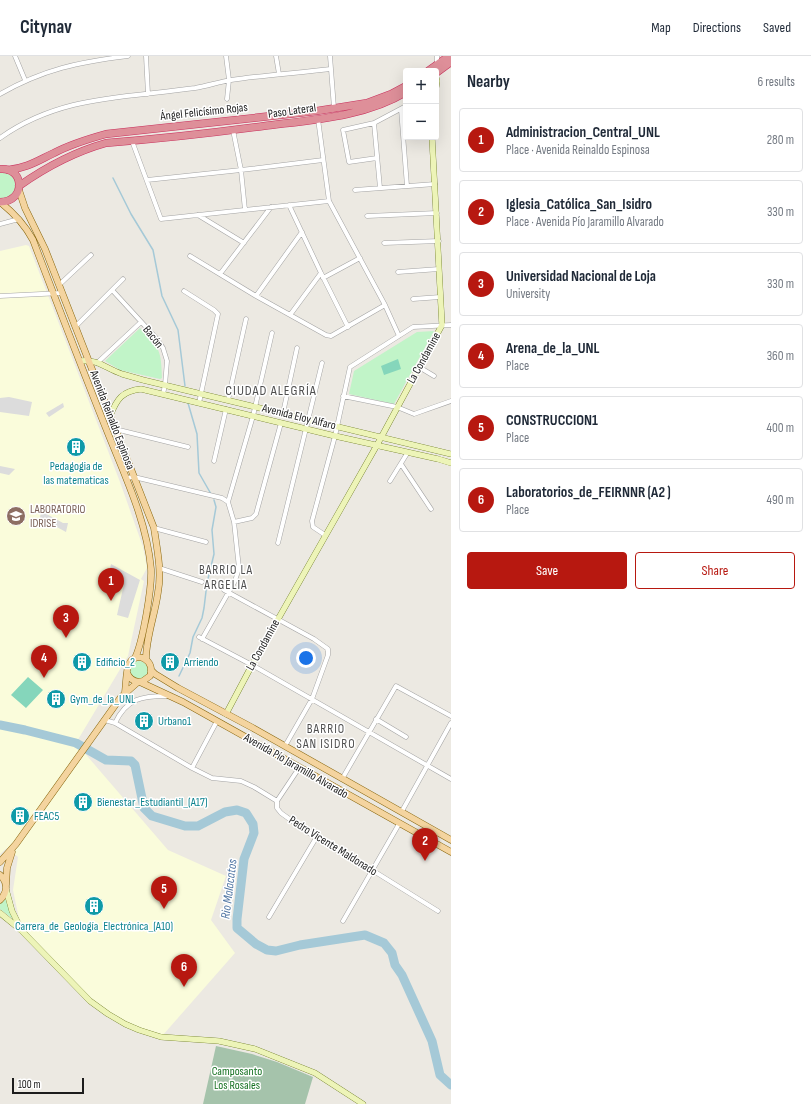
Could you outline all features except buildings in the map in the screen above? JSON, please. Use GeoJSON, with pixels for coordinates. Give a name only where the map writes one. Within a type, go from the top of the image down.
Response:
{"type":"FeatureCollection","features":[{"type":"Feature","properties":{"kind":"highway"},"geometry":{"type":"LineString","coordinates":[[435,68],[449,56]]}},
{"type":"Feature","properties":{"kind":"highway"},"geometry":{"type":"LineString","coordinates":[[438,68],[451,62]]}},
{"type":"Feature","properties":{"kind":"highway","name":"Ángel Felicísimo Rojas"},"geometry":{"type":"LineString","coordinates":[[3,169],[22,168],[34,164],[81,140],[106,134],[367,103],[403,88]]}},
{"type":"Feature","properties":{"kind":"highway","name":"Paso Lateral"},"geometry":{"type":"LineString","coordinates":[[0,202],[10,201],[17,194],[19,188],[59,161],[87,148],[106,143],[233,130],[318,119],[358,112],[383,104],[403,94]]}},
{"type":"Feature","properties":{"kind":"highway"},"geometry":{"type":"LineString","coordinates":[[3,169],[12,171],[18,178],[19,188]]}},
{"type":"Feature","properties":{"kind":"main road","name":"Avenida Reinaldo Espinosa"},"geometry":{"type":"LineString","coordinates":[[19,188],[25,208],[40,237],[154,528],[159,568],[158,593],[146,659]]}},
{"type":"Feature","properties":{"kind":"main road","name":"Avenida Reinaldo Espinosa"},"geometry":{"type":"LineString","coordinates":[[0,202],[19,219],[33,240],[126,478],[144,530],[151,570],[145,622],[135,658]]}},
{"type":"Feature","properties":{"kind":"main road"},"geometry":{"type":"LineString","coordinates":[[33,240],[40,237]]}},
{"type":"Feature","properties":{"kind":"main road"},"geometry":{"type":"LineString","coordinates":[[0,862],[16,844],[125,692],[139,682],[148,678],[151,670],[146,659],[141,657],[135,658],[128,665],[125,692]]}},
{"type":"Feature","properties":{"kind":"main road","name":"Avenida Pío Jaramillo Alvarado"},"geometry":{"type":"LineString","coordinates":[[151,670],[155,674],[193,696],[253,728],[451,840]]}},
{"type":"Feature","properties":{"kind":"main road"},"geometry":{"type":"LineString","coordinates":[[128,673],[132,680],[139,682]]}},
{"type":"Feature","properties":{"kind":"main road","name":"Avenida Pío Jaramillo Alvarado"},"geometry":{"type":"LineString","coordinates":[[139,682],[188,705],[451,852]]}},
{"type":"Feature","properties":{"kind":"main road"},"geometry":{"type":"LineString","coordinates":[[188,705],[193,696]]}},
{"type":"Feature","properties":{"kind":"main road"},"geometry":{"type":"LineString","coordinates":[[247,738],[253,728]]}},
{"type":"Feature","properties":{"kind":"main road"},"geometry":{"type":"LineString","coordinates":[[309,773],[314,763]]}},
{"type":"Feature","properties":{"kind":"main road"},"geometry":{"type":"LineString","coordinates":[[369,807],[374,797]]}},
{"type":"Feature","properties":{"kind":"main road"},"geometry":{"type":"LineString","coordinates":[[429,840],[435,831]]}},
{"type":"Feature","properties":{"kind":"main road"},"geometry":{"type":"LineString","coordinates":[[0,900],[4,896],[8,864],[16,844]]}},
{"type":"Feature","properties":{"kind":"main road"},"geometry":{"type":"LineString","coordinates":[[0,875],[4,878],[6,887]]}},
{"type":"Feature","properties":{"kind":"street"},"geometry":{"type":"LineString","coordinates":[[15,56],[25,80]]}},
{"type":"Feature","properties":{"kind":"street"},"geometry":{"type":"LineString","coordinates":[[0,94],[25,80],[51,70],[79,63],[128,56]]}},
{"type":"Feature","properties":{"kind":"street"},"geometry":{"type":"LineString","coordinates":[[146,56],[148,94]]}},
{"type":"Feature","properties":{"kind":"street"},"geometry":{"type":"LineString","coordinates":[[226,56],[229,80],[227,99]]}},
{"type":"Feature","properties":{"kind":"street"},"geometry":{"type":"LineString","coordinates":[[276,56],[279,74]]}},
{"type":"Feature","properties":{"kind":"street"},"geometry":{"type":"LineString","coordinates":[[330,56],[334,108]]}},
{"type":"Feature","properties":{"kind":"street"},"geometry":{"type":"LineString","coordinates":[[434,68],[437,56]]}},
{"type":"Feature","properties":{"kind":"street"},"geometry":{"type":"LineString","coordinates":[[0,138],[16,126],[39,115],[65,106],[99,99],[197,88],[229,80],[331,69]]}},
{"type":"Feature","properties":{"kind":"street"},"geometry":{"type":"LineString","coordinates":[[377,158],[349,162],[343,130],[374,123],[403,108]]}},
{"type":"Feature","properties":{"kind":"street"},"geometry":{"type":"LineString","coordinates":[[400,109],[407,186]]}},
{"type":"Feature","properties":{"kind":"street"},"geometry":{"type":"LineString","coordinates":[[318,119],[329,201],[385,305],[399,336]]}},
{"type":"Feature","properties":{"kind":"street"},"geometry":{"type":"LineString","coordinates":[[374,123],[380,188]]}},
{"type":"Feature","properties":{"kind":"street"},"geometry":{"type":"LineString","coordinates":[[233,130],[246,210]]}},
{"type":"Feature","properties":{"kind":"street","name":"La Condamine"},"geometry":{"type":"LineString","coordinates":[[226,714],[252,665],[377,445],[442,325],[432,140]]}},
{"type":"Feature","properties":{"kind":"street"},"geometry":{"type":"LineString","coordinates":[[132,141],[161,219],[329,201]]}},
{"type":"Feature","properties":{"kind":"street"},"geometry":{"type":"LineString","coordinates":[[147,180],[323,160]]}},
{"type":"Feature","properties":{"kind":"street"},"geometry":{"type":"LineString","coordinates":[[355,190],[435,184]]}},
{"type":"Feature","properties":{"kind":"street"},"geometry":{"type":"LineString","coordinates":[[289,205],[348,327]]}},
{"type":"Feature","properties":{"kind":"street"},"geometry":{"type":"LineString","coordinates":[[220,274],[271,207]]}},
{"type":"Feature","properties":{"kind":"street"},"geometry":{"type":"LineString","coordinates":[[367,216],[437,213]]}},
{"type":"Feature","properties":{"kind":"street"},"geometry":{"type":"LineString","coordinates":[[198,215],[244,244]]}},
{"type":"Feature","properties":{"kind":"street"},"geometry":{"type":"LineString","coordinates":[[0,224],[19,219]]}},
{"type":"Feature","properties":{"kind":"street"},"geometry":{"type":"LineString","coordinates":[[256,296],[302,232]]}},
{"type":"Feature","properties":{"kind":"street"},"geometry":{"type":"LineString","coordinates":[[384,243],[438,241]]}},
{"type":"Feature","properties":{"kind":"street"},"geometry":{"type":"LineString","coordinates":[[59,285],[91,255]]}},
{"type":"Feature","properties":{"kind":"street"},"geometry":{"type":"LineString","coordinates":[[190,256],[256,296],[328,336],[348,327],[385,305]]}},
{"type":"Feature","properties":{"kind":"street"},"geometry":{"type":"LineString","coordinates":[[324,278],[360,258]]}},
{"type":"Feature","properties":{"kind":"street"},"geometry":{"type":"LineString","coordinates":[[398,272],[439,269]]}},
{"type":"Feature","properties":{"kind":"street"},"geometry":{"type":"LineString","coordinates":[[290,315],[321,273]]}},
{"type":"Feature","properties":{"kind":"street"},"geometry":{"type":"LineString","coordinates":[[75,328],[123,279]]}},
{"type":"Feature","properties":{"kind":"street","name":"Bacón"},"geometry":{"type":"LineString","coordinates":[[112,291],[161,344],[167,361],[163,394]]}},
{"type":"Feature","properties":{"kind":"street"},"geometry":{"type":"LineString","coordinates":[[184,291],[218,314],[198,403]]}},
{"type":"Feature","properties":{"kind":"street"},"geometry":{"type":"LineString","coordinates":[[0,296],[53,293],[62,294]]}},
{"type":"Feature","properties":{"kind":"street"},"geometry":{"type":"LineString","coordinates":[[413,299],[440,297]]}},
{"type":"Feature","properties":{"kind":"street"},"geometry":{"type":"LineString","coordinates":[[228,400],[246,319]]}},
{"type":"Feature","properties":{"kind":"street"},"geometry":{"type":"LineString","coordinates":[[97,362],[141,322]]}},
{"type":"Feature","properties":{"kind":"street"},"geometry":{"type":"LineString","coordinates":[[325,535],[313,527],[312,521],[338,426],[343,396],[351,366],[415,327],[451,325]]}},
{"type":"Feature","properties":{"kind":"street"},"geometry":{"type":"LineString","coordinates":[[272,333],[253,416],[228,502],[234,522],[239,568],[235,581],[226,591],[200,638],[252,665],[451,779]]}},
{"type":"Feature","properties":{"kind":"street"},"geometry":{"type":"LineString","coordinates":[[283,413],[297,348]]}},
{"type":"Feature","properties":{"kind":"street","name":"Avenida Eloy Alfaro"},"geometry":{"type":"LineString","coordinates":[[80,362],[89,360],[97,362],[122,374],[451,454]]}},
{"type":"Feature","properties":{"kind":"street"},"geometry":{"type":"LineString","coordinates":[[278,543],[322,363]]}},
{"type":"Feature","properties":{"kind":"street"},"geometry":{"type":"LineString","coordinates":[[419,367],[434,376]]}},
{"type":"Feature","properties":{"kind":"street","name":"Avenida Eloy Alfaro"},"geometry":{"type":"LineString","coordinates":[[110,416],[114,405],[124,393],[131,390],[140,389],[451,463]]}},
{"type":"Feature","properties":{"kind":"street"},"geometry":{"type":"LineString","coordinates":[[343,396],[397,407],[414,414],[451,401]]}},
{"type":"Feature","properties":{"kind":"street"},"geometry":{"type":"LineString","coordinates":[[214,461],[226,409]]}},
{"type":"Feature","properties":{"kind":"street"},"geometry":{"type":"LineString","coordinates":[[234,522],[252,518],[256,514],[281,423]]}},
{"type":"Feature","properties":{"kind":"street"},"geometry":{"type":"LineString","coordinates":[[115,429],[188,447]]}},
{"type":"Feature","properties":{"kind":"street"},"geometry":{"type":"LineString","coordinates":[[390,481],[408,452]]}},
{"type":"Feature","properties":{"kind":"street"},"geometry":{"type":"LineString","coordinates":[[400,464],[431,509]]}},
{"type":"Feature","properties":{"kind":"street"},"geometry":{"type":"LineString","coordinates":[[126,478],[134,477],[222,498],[228,502]]}},
{"type":"Feature","properties":{"kind":"street"},"geometry":{"type":"LineString","coordinates":[[154,528],[206,542]]}},
{"type":"Feature","properties":{"kind":"street"},"geometry":{"type":"LineString","coordinates":[[159,568],[202,582]]}},
{"type":"Feature","properties":{"kind":"street"},"geometry":{"type":"LineString","coordinates":[[226,591],[314,639],[326,647],[328,652],[312,699],[285,746]]}},
{"type":"Feature","properties":{"kind":"street"},"geometry":{"type":"LineString","coordinates":[[342,779],[396,686],[451,716]]}},
{"type":"Feature","properties":{"kind":"street"},"geometry":{"type":"LineString","coordinates":[[115,723],[124,709],[136,699],[152,696],[171,696]]}},
{"type":"Feature","properties":{"kind":"street"},"geometry":{"type":"LineString","coordinates":[[376,719],[406,737]]}},
{"type":"Feature","properties":{"kind":"street","name":"Pedro Vicente Maldonado"},"geometry":{"type":"LineString","coordinates":[[105,720],[115,723],[212,778],[241,782],[254,787],[277,802],[277,808],[281,814],[316,838],[372,870],[438,911]]}},
{"type":"Feature","properties":{"kind":"street"},"geometry":{"type":"LineString","coordinates":[[192,768],[217,721]]}},
{"type":"Feature","properties":{"kind":"street"},"geometry":{"type":"LineString","coordinates":[[402,812],[451,723]]}},
{"type":"Feature","properties":{"kind":"street"},"geometry":{"type":"LineString","coordinates":[[277,802],[299,768]]}},
{"type":"Feature","properties":{"kind":"street"},"geometry":{"type":"LineString","coordinates":[[343,921],[399,824]]}},
{"type":"Feature","properties":{"kind":"street"},"geometry":{"type":"LineString","coordinates":[[268,917],[316,838]]}},
{"type":"Feature","properties":{"kind":"street"},"geometry":{"type":"LineString","coordinates":[[6,887],[12,911],[22,931]]}},
{"type":"Feature","properties":{"kind":"street"},"geometry":{"type":"LineString","coordinates":[[0,913],[22,931],[90,1001],[125,1024],[161,1037],[219,1041],[255,1049],[315,1073],[363,1104]]}},
{"type":"Feature","properties":{"kind":"shaded area"},"geometry":{"type":"Polygon","coordinates":[[[26,245],[29,246],[120,482],[143,547],[147,568],[141,579],[144,581],[128,656],[76,743],[168,850],[226,876],[211,920],[235,953],[163,1035],[135,1026],[101,1007],[44,953],[26,931],[19,919],[13,890],[18,857],[7,848],[0,854],[0,251],[26,245]]]}},
{"type":"Feature","properties":{"kind":"shaded area"},"geometry":{"type":"Polygon","coordinates":[[[9,397],[32,402],[29,416],[0,412],[0,398],[9,397]]]}},
{"type":"Feature","properties":{"kind":"shaded area"},"geometry":{"type":"Polygon","coordinates":[[[63,403],[64,407],[49,417],[46,413],[63,403]]]}},
{"type":"Feature","properties":{"kind":"shaded area"},"geometry":{"type":"Polygon","coordinates":[[[0,466],[15,469],[9,475],[0,473],[0,466]]]}},
{"type":"Feature","properties":{"kind":"shaded area"},"geometry":{"type":"Polygon","coordinates":[[[41,511],[63,523],[68,523],[66,532],[40,518],[41,511]]]}},
{"type":"Feature","properties":{"kind":"shaded area"},"geometry":{"type":"Polygon","coordinates":[[[111,564],[140,580],[128,618],[117,615],[124,584],[108,580],[111,564]]]}},
{"type":"Feature","properties":{"kind":"green space"},"geometry":{"type":"Polygon","coordinates":[[[0,172],[11,174],[16,182],[14,195],[0,200],[0,172]]]}},
{"type":"Feature","properties":{"kind":"green space"},"geometry":{"type":"Polygon","coordinates":[[[140,328],[155,345],[160,355],[162,378],[160,379],[120,370],[105,361],[140,328]]]}},
{"type":"Feature","properties":{"kind":"green space"},"geometry":{"type":"Polygon","coordinates":[[[434,331],[394,404],[349,394],[354,371],[417,332],[434,331]]]}},
{"type":"Feature","properties":{"kind":"green space"},"geometry":{"type":"Polygon","coordinates":[[[398,359],[401,369],[384,375],[381,366],[398,359]]]}},
{"type":"Feature","properties":{"kind":"green space"},"geometry":{"type":"Polygon","coordinates":[[[139,661],[145,664],[148,670],[145,676],[139,679],[133,676],[130,670],[133,664],[139,661]]]}},
{"type":"Feature","properties":{"kind":"green space"},"geometry":{"type":"Polygon","coordinates":[[[28,677],[43,690],[26,708],[11,695],[28,677]]]}},
{"type":"Feature","properties":{"kind":"green space"},"geometry":{"type":"Polygon","coordinates":[[[5,898],[13,919],[0,909],[0,904],[5,898]]]}},
{"type":"Feature","properties":{"kind":"green space","name":"Camposanto Los Rosales"},"geometry":{"type":"Polygon","coordinates":[[[216,1046],[252,1054],[277,1062],[313,1077],[305,1104],[203,1104],[216,1046]]]}},
{"type":"Feature","properties":{"kind":"waterway"},"geometry":{"type":"LineString","coordinates":[[113,178],[131,214],[153,250],[162,296],[178,330],[185,386]]}},
{"type":"Feature","properties":{"kind":"waterway"},"geometry":{"type":"LineString","coordinates":[[188,403],[197,434],[199,473],[211,494]]}},
{"type":"Feature","properties":{"kind":"waterway"},"geometry":{"type":"LineString","coordinates":[[179,676],[190,653],[193,637],[202,618],[204,608],[207,583],[214,554],[212,530],[216,507],[214,500]]}},
{"type":"Feature","properties":{"kind":"waterway","name":"Rio Malacatos"},"geometry":{"type":"LineString","coordinates":[[0,725],[76,743],[106,760],[131,761],[135,765],[144,808],[152,816],[185,826],[198,826],[225,812],[237,810],[246,813],[253,824],[254,833],[244,859],[237,928],[256,944],[267,950],[276,951],[300,945],[365,935],[384,943],[392,953],[395,965],[402,975],[432,1041],[440,1075],[451,1085]]}},
{"type":"Feature","properties":{"kind":"place","name":"Pedagogia de las matematicas"},"geometry":{"type":"Point","coordinates":[76,447]}},
{"type":"Feature","properties":{"kind":"place","name":"LABORATORIO IDRISE"},"geometry":{"type":"Point","coordinates":[16,516]}},
{"type":"Feature","properties":{"kind":"place","name":"Administracion_Central_UNL"},"geometry":{"type":"Point","coordinates":[111,601]}},
{"type":"Feature","properties":{"kind":"place","name":"Universidad Nacional de Loja"},"geometry":{"type":"Point","coordinates":[66,638]}},
{"type":"Feature","properties":{"kind":"place","name":"Edificio_2"},"geometry":{"type":"Point","coordinates":[82,662]}},
{"type":"Feature","properties":{"kind":"place","name":"Arriendo"},"geometry":{"type":"Point","coordinates":[170,662]}},
{"type":"Feature","properties":{"kind":"place","name":"Arena_de_la_UNL"},"geometry":{"type":"Point","coordinates":[44,678]}},
{"type":"Feature","properties":{"kind":"place","name":"Gym_de_la_UNL"},"geometry":{"type":"Point","coordinates":[56,699]}},
{"type":"Feature","properties":{"kind":"place","name":"Urbano1"},"geometry":{"type":"Point","coordinates":[144,721]}},
{"type":"Feature","properties":{"kind":"place","name":"Bienestar_Estudiantil_(A17)"},"geometry":{"type":"Point","coordinates":[83,802]}},
{"type":"Feature","properties":{"kind":"place","name":"FEAC5"},"geometry":{"type":"Point","coordinates":[20,816]}},
{"type":"Feature","properties":{"kind":"place","name":"Iglesia_Católica_San_Isidro"},"geometry":{"type":"Point","coordinates":[425,861]}},
{"type":"Feature","properties":{"kind":"place","name":"Carrera_de_Geología_Electrónica_(A10)"},"geometry":{"type":"Point","coordinates":[94,906]}},
{"type":"Feature","properties":{"kind":"place","name":"CONSTRUCCION1"},"geometry":{"type":"Point","coordinates":[164,909]}},
{"type":"Feature","properties":{"kind":"place","name":"Laboratorios_de_FEIRNNR (A2 )"},"geometry":{"type":"Point","coordinates":[184,987]}},
{"type":"Feature","properties":{"kind":"district","name":"CIUDAD ALEGRÍA"},"geometry":{"type":"Point","coordinates":[271,390]}},
{"type":"Feature","properties":{"kind":"district","name":"BARRIO LA ARGELIA"},"geometry":{"type":"Point","coordinates":[226,578]}},
{"type":"Feature","properties":{"kind":"district","name":"BARRIO SAN ISIDRO"},"geometry":{"type":"Point","coordinates":[326,736]}}]}
